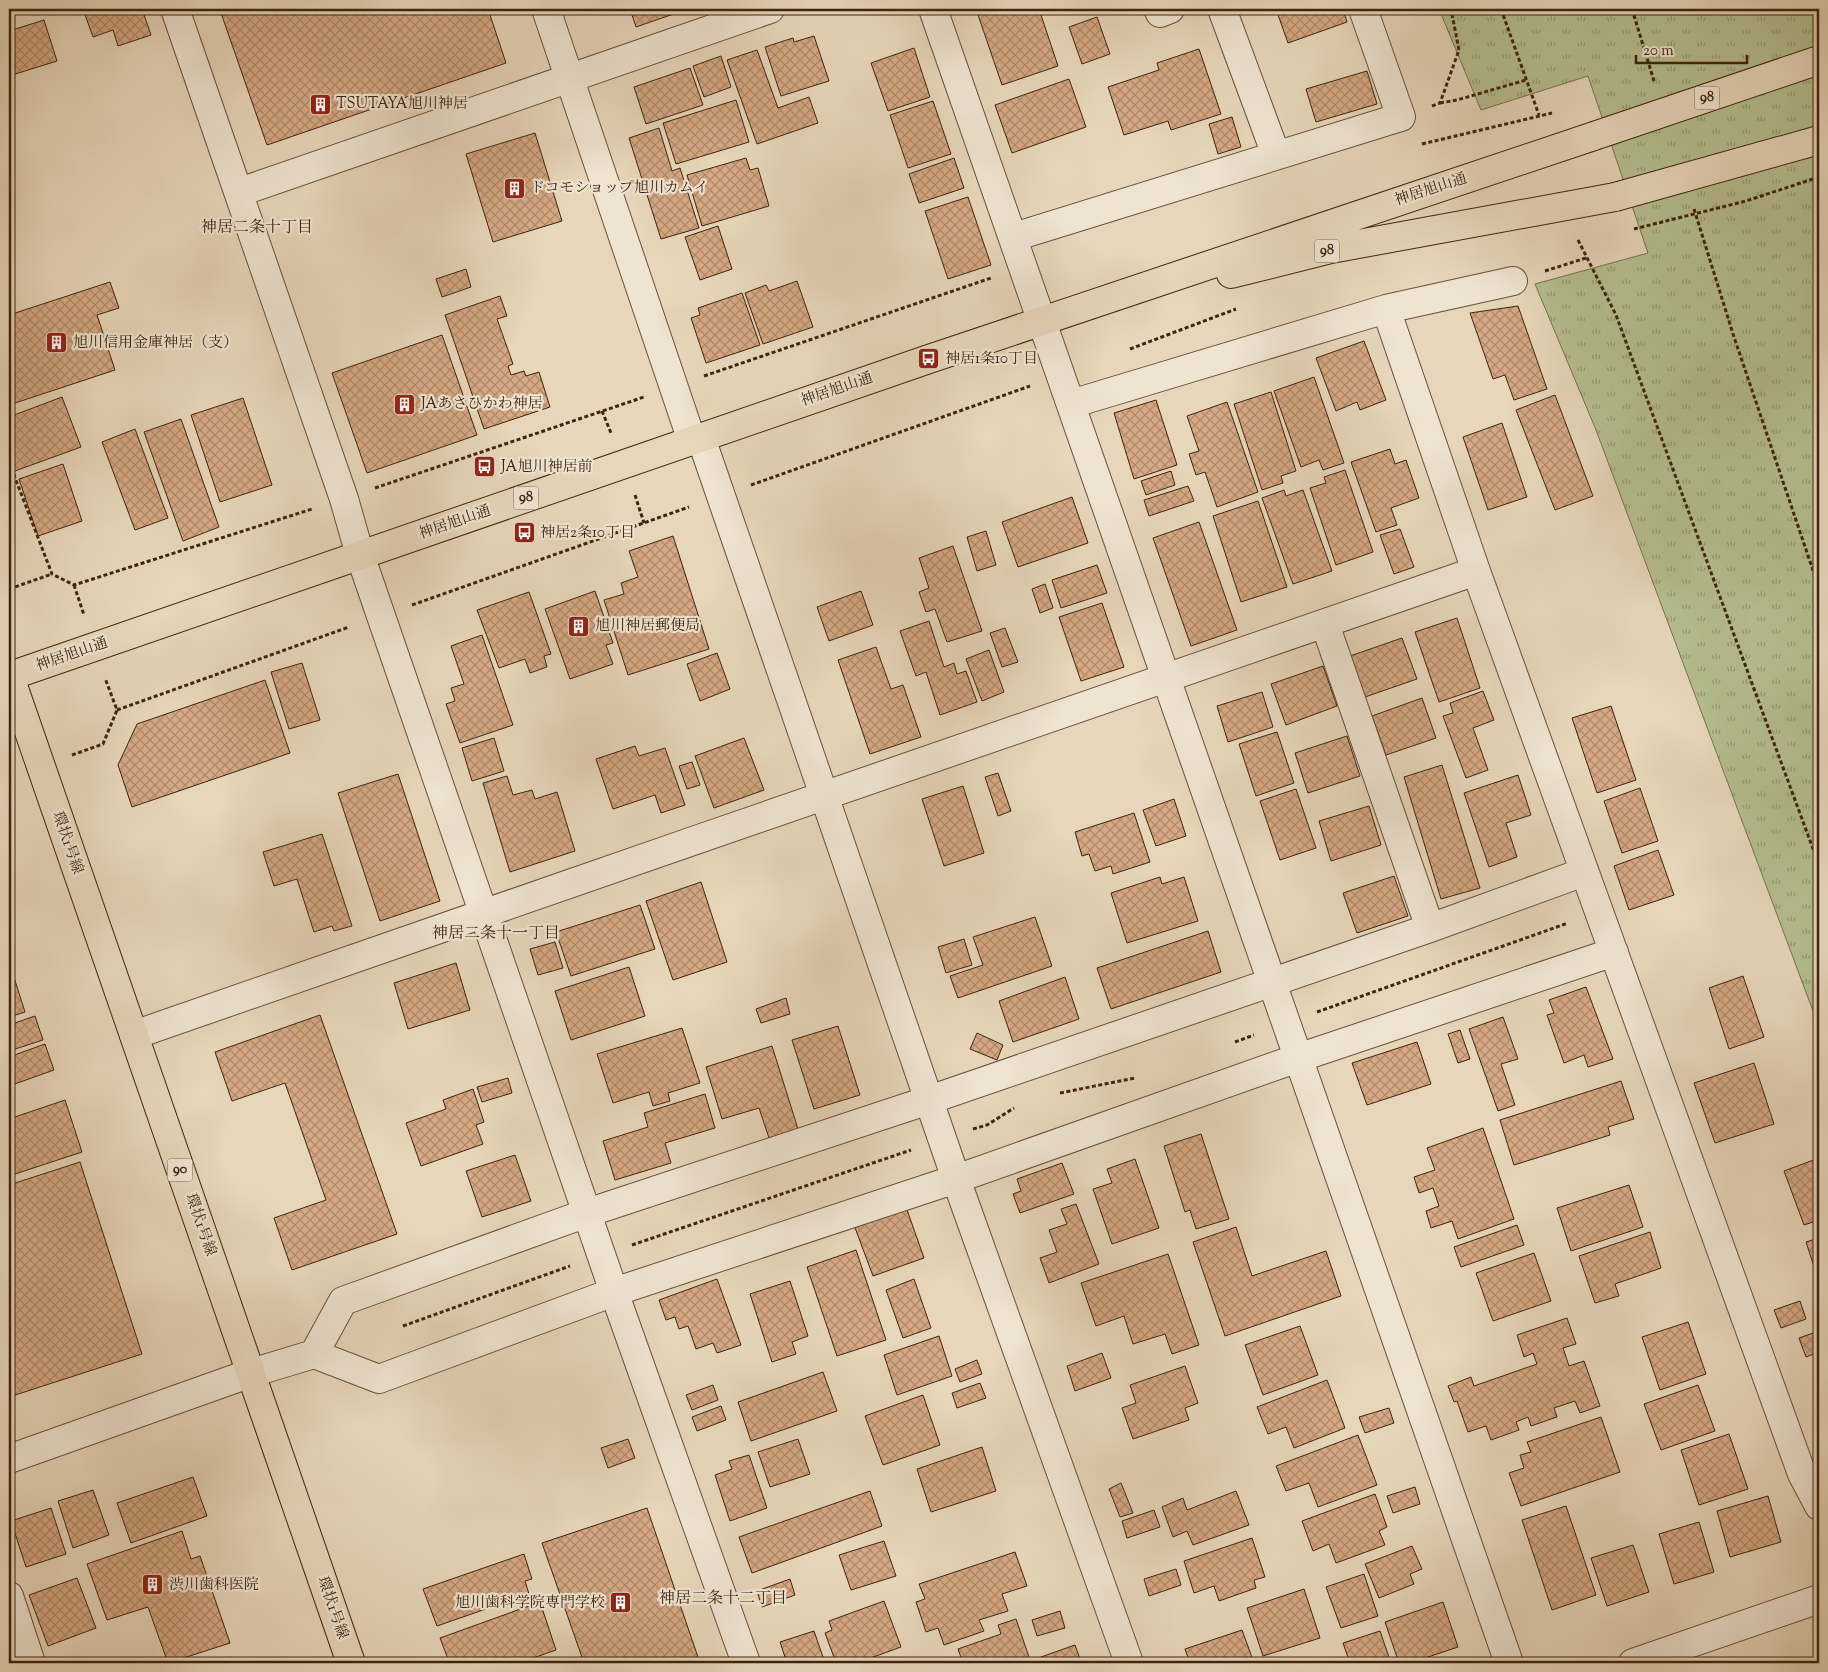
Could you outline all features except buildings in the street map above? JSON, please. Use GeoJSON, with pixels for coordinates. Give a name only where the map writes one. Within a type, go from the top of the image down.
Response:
{"type":"FeatureCollection","features":[{"type":"Feature","properties":{"kind":"main road","name":"神居旭山通"},"geometry":{"type":"LineString","coordinates":[[9,676],[1042,320],[1819,60]]}},
{"type":"Feature","properties":{"kind":"main road","name":"神居旭山通"},"geometry":{"type":"LineString","coordinates":[[1042,320],[1332,250],[1615,197],[1819,140]]}},
{"type":"Feature","properties":{"kind":"main road","name":"環状1号線"},"geometry":{"type":"LineString","coordinates":[[9,676],[351,1663]]}},
{"type":"Feature","properties":{"kind":"street"},"geometry":{"type":"LineString","coordinates":[[175,9],[240,192],[344,499],[360,555],[614,1292],[746,1663]]}},
{"type":"Feature","properties":{"kind":"street"},"geometry":{"type":"LineString","coordinates":[[546,9],[672,387],[720,496],[942,1140],[1128,1663]]}},
{"type":"Feature","properties":{"kind":"street"},"geometry":{"type":"LineString","coordinates":[[240,192],[770,9]]}},
{"type":"Feature","properties":{"kind":"street"},"geometry":{"type":"LineString","coordinates":[[933,9],[1025,267],[1166,680],[1509,1663]]}},
{"type":"Feature","properties":{"kind":"street"},"geometry":{"type":"LineString","coordinates":[[1158,9],[1160,13],[1170,9]]}},
{"type":"Feature","properties":{"kind":"street"},"geometry":{"type":"LineString","coordinates":[[1222,9],[1276,155]]}},
{"type":"Feature","properties":{"kind":"street"},"geometry":{"type":"LineString","coordinates":[[1014,237],[1401,117],[1363,9]]}},
{"type":"Feature","properties":{"kind":"street"},"geometry":{"type":"LineString","coordinates":[[1071,404],[1386,308],[1513,281]]}},
{"type":"Feature","properties":{"kind":"street"},"geometry":{"type":"LineString","coordinates":[[1386,308],[1476,571],[1584,872],[1802,1474],[1819,1506]]}},
{"type":"Feature","properties":{"kind":"street"},"geometry":{"type":"LineString","coordinates":[[134,1035],[483,912],[1166,680],[1476,571]]}},
{"type":"Feature","properties":{"kind":"street"},"geometry":{"type":"LineString","coordinates":[[1325,624],[1430,928]]}},
{"type":"Feature","properties":{"kind":"street"},"geometry":{"type":"LineString","coordinates":[[314,1354],[343,1301],[588,1213],[929,1100],[1430,928],[1584,872]]}},
{"type":"Feature","properties":{"kind":"street"},"geometry":{"type":"LineString","coordinates":[[9,1459],[251,1373],[314,1354],[379,1379],[614,1292],[956,1178],[1298,1058],[1614,952]]}},
{"type":"Feature","properties":{"kind":"street"},"geometry":{"type":"LineString","coordinates":[[9,1596],[32,1663]]}},
{"type":"Feature","properties":{"kind":"street"},"geometry":{"type":"LineString","coordinates":[[1633,1663],[1819,1599]]}},
{"type":"Feature","properties":{"kind":"path"},"geometry":{"type":"LineString","coordinates":[[1440,103],[1459,50],[1451,9]]}},
{"type":"Feature","properties":{"kind":"path"},"geometry":{"type":"LineString","coordinates":[[1501,9],[1539,115]]}},
{"type":"Feature","properties":{"kind":"path"},"geometry":{"type":"LineString","coordinates":[[1632,9],[1655,84]]}},
{"type":"Feature","properties":{"kind":"path"},"geometry":{"type":"LineString","coordinates":[[1401,117],[1440,103],[1526,80]]}},
{"type":"Feature","properties":{"kind":"path"},"geometry":{"type":"LineString","coordinates":[[1626,231],[1746,201],[1819,178]]}},
{"type":"Feature","properties":{"kind":"path"},"geometry":{"type":"LineString","coordinates":[[1693,206],[1734,337],[1819,588]]}},
{"type":"Feature","properties":{"kind":"path"},"geometry":{"type":"LineString","coordinates":[[1578,240],[1616,315],[1819,865]]}},
{"type":"Feature","properties":{"kind":"path"},"geometry":{"type":"LineString","coordinates":[[1555,268],[1586,258]]}},
{"type":"Feature","properties":{"kind":"path"},"geometry":{"type":"LineString","coordinates":[[9,462],[52,574],[74,585],[344,499],[1025,267]]}},
{"type":"Feature","properties":{"kind":"path"},"geometry":{"type":"LineString","coordinates":[[103,744],[117,710],[1061,375]]}},
{"type":"Feature","properties":{"kind":"path"},"geometry":{"type":"LineString","coordinates":[[9,588],[52,574]]}},
{"type":"Feature","properties":{"kind":"path"},"geometry":{"type":"LineString","coordinates":[[1232,1043],[1599,912]]}},
{"type":"Feature","properties":{"kind":"path"},"geometry":{"type":"LineString","coordinates":[[1057,1094],[1141,1077]]}},
{"type":"Feature","properties":{"kind":"path"},"geometry":{"type":"LineString","coordinates":[[403,1326],[602,1255],[987,1125],[1020,1104]]}},
{"type":"Feature","properties":{"kind":"green space"},"geometry":{"type":"Polygon","coordinates":[[[1439,9],[1819,9],[1819,1027],[1596,430],[1535,284],[1648,253],[1588,76],[1481,110],[1439,9]]]}},
{"type":"Feature","properties":{"kind":"place","name":"TSUTAYA旭川神居"},"geometry":{"type":"Point","coordinates":[320,104]}},
{"type":"Feature","properties":{"kind":"place","name":"ドコモショップ旭川カムイ"},"geometry":{"type":"Point","coordinates":[514,188]}},
{"type":"Feature","properties":{"kind":"place","name":"旭川信用金庫神居（支）"},"geometry":{"type":"Point","coordinates":[57,343]}},
{"type":"Feature","properties":{"kind":"place","name":"神居1条10丁目"},"geometry":{"type":"Point","coordinates":[929,359]}},
{"type":"Feature","properties":{"kind":"place","name":"JAあさひかわ神居"},"geometry":{"type":"Point","coordinates":[405,404]}},
{"type":"Feature","properties":{"kind":"place","name":"JA旭川神居前"},"geometry":{"type":"Point","coordinates":[485,467]}},
{"type":"Feature","properties":{"kind":"place","name":"神居2条10丁目"},"geometry":{"type":"Point","coordinates":[524,533]}},
{"type":"Feature","properties":{"kind":"place","name":"旭川神居郵便局"},"geometry":{"type":"Point","coordinates":[579,626]}},
{"type":"Feature","properties":{"kind":"place","name":"渋川歯科医院"},"geometry":{"type":"Point","coordinates":[153,1585]}},
{"type":"Feature","properties":{"kind":"place","name":"旭川歯科学院専門学校"},"geometry":{"type":"Point","coordinates":[621,1603]}},
{"type":"Feature","properties":{"kind":"district","name":"神居二条十丁目"},"geometry":{"type":"Point","coordinates":[257,228]}},
{"type":"Feature","properties":{"kind":"district","name":"神居二条十一丁目"},"geometry":{"type":"Point","coordinates":[496,934]}},
{"type":"Feature","properties":{"kind":"district","name":"神居二条十二丁目"},"geometry":{"type":"Point","coordinates":[723,1599]}}]}
